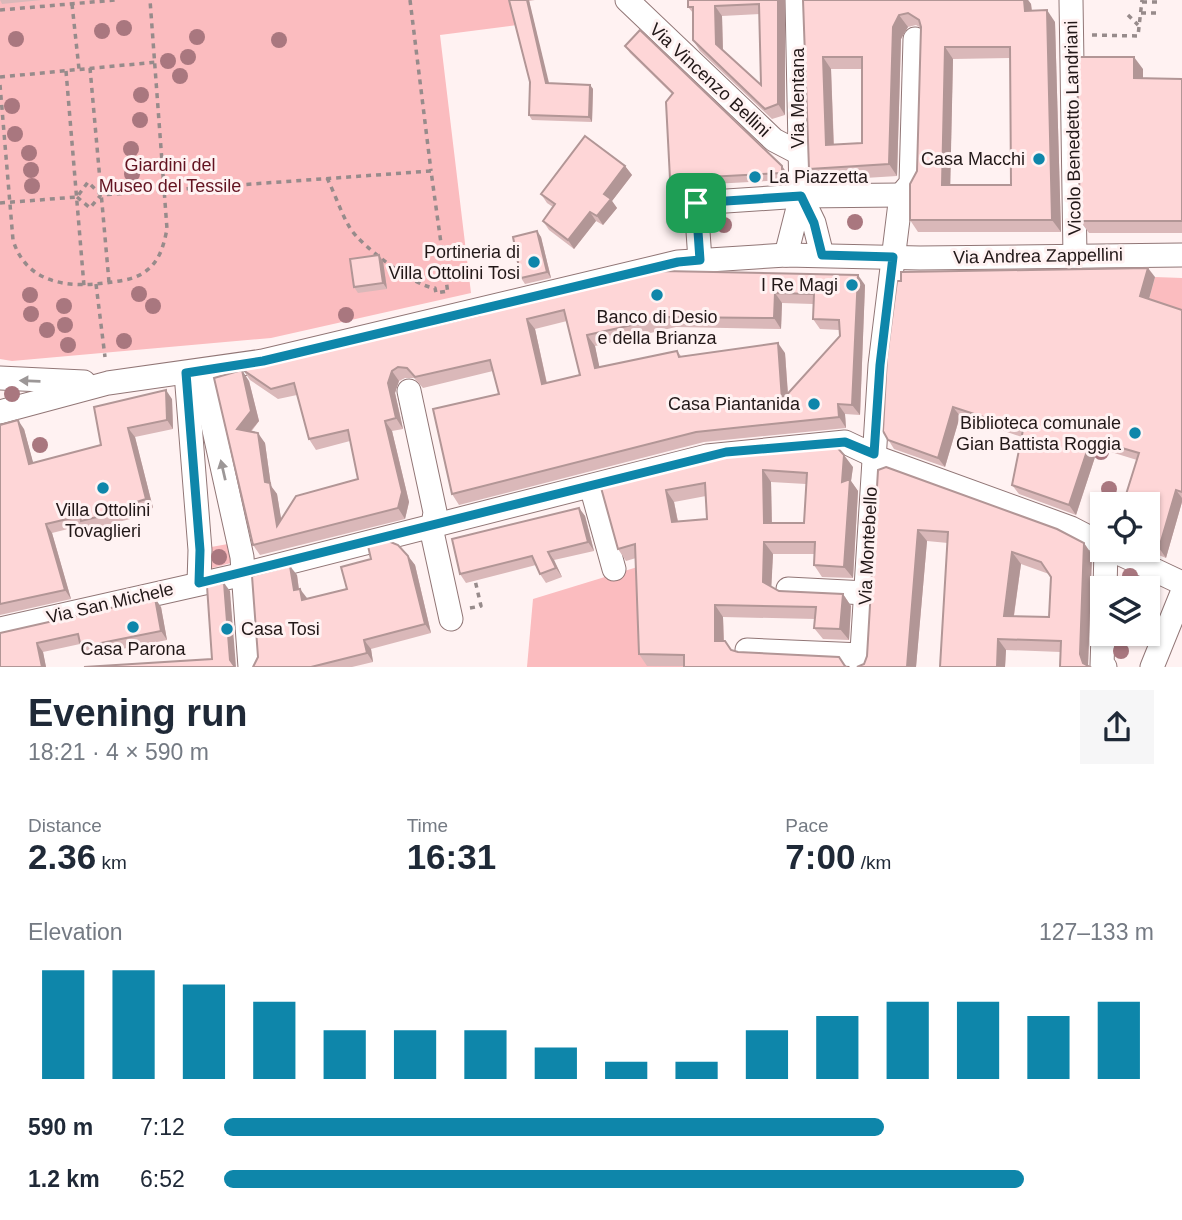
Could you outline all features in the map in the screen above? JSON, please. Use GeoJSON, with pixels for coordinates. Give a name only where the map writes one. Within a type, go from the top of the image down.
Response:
{"type":"FeatureCollection","features":[{"type":"Feature","properties":{"kind":"street","name":"Via Vincenzo Bellini"},"geometry":{"type":"LineString","coordinates":[[627,0],[774,140],[799,153]]}},
{"type":"Feature","properties":{"kind":"street","name":"Via Mentana"},"geometry":{"type":"LineString","coordinates":[[797,0],[801,196]]}},
{"type":"Feature","properties":{"kind":"street","name":"Vicolo Benedetto Landriani"},"geometry":{"type":"LineString","coordinates":[[1071,0],[1075,256]]}},
{"type":"Feature","properties":{"kind":"street","name":"Via Montebello"},"geometry":{"type":"LineString","coordinates":[[861,661],[880,365],[901,195],[911,183],[915,38]]}},
{"type":"Feature","properties":{"kind":"street"},"geometry":{"type":"LineString","coordinates":[[700,260],[696,203],[801,196],[901,195]]}},
{"type":"Feature","properties":{"kind":"street"},"geometry":{"type":"LineString","coordinates":[[786,255],[801,196]]}},
{"type":"Feature","properties":{"kind":"street"},"geometry":{"type":"LineString","coordinates":[[801,196],[814,223],[822,255]]}},
{"type":"Feature","properties":{"kind":"street","name":"Via Andrea Zappellini"},"geometry":{"type":"LineString","coordinates":[[108,383],[263,361],[396,337],[678,262],[786,255],[1182,255]]}},
{"type":"Feature","properties":{"kind":"street"},"geometry":{"type":"LineString","coordinates":[[194,372],[244,574],[250,667]]}},
{"type":"Feature","properties":{"kind":"street"},"geometry":{"type":"LineString","coordinates":[[194,372],[199,583]]}},
{"type":"Feature","properties":{"kind":"street"},"geometry":{"type":"LineString","coordinates":[[0,378],[108,383]]}},
{"type":"Feature","properties":{"kind":"street"},"geometry":{"type":"LineString","coordinates":[[0,412],[108,383]]}},
{"type":"Feature","properties":{"kind":"street"},"geometry":{"type":"LineString","coordinates":[[409,391],[435,512],[432,532],[454,614]]}},
{"type":"Feature","properties":{"kind":"street","name":"Via San Michele"},"geometry":{"type":"LineString","coordinates":[[0,629],[244,574],[726,452],[845,442],[1071,528],[1090,538]]}},
{"type":"Feature","properties":{"kind":"street"},"geometry":{"type":"LineString","coordinates":[[591,486],[614,569]]}},
{"type":"Feature","properties":{"kind":"street"},"geometry":{"type":"LineString","coordinates":[[1137,562],[1182,583]]}},
{"type":"Feature","properties":{"kind":"street"},"geometry":{"type":"LineString","coordinates":[[788,589],[866,593]]}},
{"type":"Feature","properties":{"kind":"street"},"geometry":{"type":"LineString","coordinates":[[1152,667],[1182,593]]}},
{"type":"Feature","properties":{"kind":"street"},"geometry":{"type":"LineString","coordinates":[[1103,646],[1102,666],[1105,667]]}},
{"type":"Feature","properties":{"kind":"street"},"geometry":{"type":"LineString","coordinates":[[747,650],[861,661]]}},
{"type":"Feature","properties":{"kind":"path"},"geometry":{"type":"LineString","coordinates":[[0,10],[116,0]]}},
{"type":"Feature","properties":{"kind":"path"},"geometry":{"type":"LineString","coordinates":[[0,85],[12,240],[26,264],[47,280],[85,286],[137,276],[155,262],[167,229],[150,0]]}},
{"type":"Feature","properties":{"kind":"path"},"geometry":{"type":"LineString","coordinates":[[410,0],[449,300]]}},
{"type":"Feature","properties":{"kind":"path"},"geometry":{"type":"LineString","coordinates":[[1083,35],[1138,36],[1142,1],[1157,2]]}},
{"type":"Feature","properties":{"kind":"path"},"geometry":{"type":"LineString","coordinates":[[72,4],[79,69]]}},
{"type":"Feature","properties":{"kind":"path"},"geometry":{"type":"LineString","coordinates":[[1141,13],[1156,13]]}},
{"type":"Feature","properties":{"kind":"path"},"geometry":{"type":"LineString","coordinates":[[1128,15],[1138,25]]}},
{"type":"Feature","properties":{"kind":"path"},"geometry":{"type":"LineString","coordinates":[[0,77],[156,62]]}},
{"type":"Feature","properties":{"kind":"path"},"geometry":{"type":"LineString","coordinates":[[90,68],[109,283]]}},
{"type":"Feature","properties":{"kind":"path"},"geometry":{"type":"LineString","coordinates":[[66,71],[85,286]]}},
{"type":"Feature","properties":{"kind":"path"},"geometry":{"type":"LineString","coordinates":[[0,203],[77,197],[90,208],[101,195],[431,171]]}},
{"type":"Feature","properties":{"kind":"path"},"geometry":{"type":"LineString","coordinates":[[327,178],[351,230],[365,245],[418,284],[435,288],[436,293],[447,291]]}},
{"type":"Feature","properties":{"kind":"path"},"geometry":{"type":"LineString","coordinates":[[77,197],[88,182],[101,195]]}},
{"type":"Feature","properties":{"kind":"path"},"geometry":{"type":"LineString","coordinates":[[96,284],[105,358]]}},
{"type":"Feature","properties":{"kind":"path"},"geometry":{"type":"LineString","coordinates":[[454,614],[481,606],[475,580]]}},
{"type":"Feature","properties":{"kind":"green space","name":"Giardini del Museo del Tessile"},"geometry":{"type":"Polygon","coordinates":[[[0,0],[511,0],[517,25],[440,35],[471,293],[271,338],[12,361],[0,359],[0,0]]]}},
{"type":"Feature","properties":{"kind":"green space"},"geometry":{"type":"Polygon","coordinates":[[[1155,277],[1182,278],[1182,317],[1147,306],[1155,277]]]}},
{"type":"Feature","properties":{"kind":"green space"},"geometry":{"type":"Polygon","coordinates":[[[228,544],[231,563],[212,568],[211,547],[228,544]]]}},
{"type":"Feature","properties":{"kind":"green space"},"geometry":{"type":"Polygon","coordinates":[[[644,565],[693,667],[527,667],[533,599],[644,565]]]}},
{"type":"Feature","properties":{"kind":"building"},"geometry":{"type":"Polygon","coordinates":[[[509,0],[527,0],[546,83],[590,85],[589,117],[529,115],[530,82],[509,0]]]}},
{"type":"Feature","properties":{"kind":"building"},"geometry":{"type":"Polygon","coordinates":[[[688,0],[778,0],[778,104],[765,109],[693,40],[693,7],[688,7],[688,0]],[[759,4],[715,6],[716,44],[761,85],[759,4]]]}},
{"type":"Feature","properties":{"kind":"building"},"geometry":{"type":"Polygon","coordinates":[[[803,0],[1024,0],[1025,11],[1047,10],[1052,220],[910,220],[910,184],[917,171],[921,27],[919,20],[908,13],[899,15],[893,27],[889,164],[809,169],[803,0]],[[945,47],[942,185],[1011,185],[1010,47],[945,47]],[[823,57],[826,145],[862,143],[862,57],[823,57]]]}},
{"type":"Feature","properties":{"kind":"building"},"geometry":{"type":"Polygon","coordinates":[[[640,30],[782,166],[782,173],[670,179],[666,102],[673,93],[625,46],[640,30]]]}},
{"type":"Feature","properties":{"kind":"building"},"geometry":{"type":"Polygon","coordinates":[[[1077,57],[1134,57],[1134,78],[1182,79],[1182,221],[1080,221],[1077,57]]]}},
{"type":"Feature","properties":{"kind":"building"},"geometry":{"type":"Polygon","coordinates":[[[585,136],[625,166],[604,194],[611,199],[597,216],[590,212],[568,240],[543,221],[555,204],[541,194],[585,136]]]}},
{"type":"Feature","properties":{"kind":"building","name":"Portineria di Villa Ottolini Tosi"},"geometry":{"type":"Polygon","coordinates":[[[537,231],[547,272],[521,278],[513,237],[537,231]]]}},
{"type":"Feature","properties":{"kind":"building"},"geometry":{"type":"Polygon","coordinates":[[[379,255],[383,283],[354,287],[350,259],[379,255]]]}},
{"type":"Feature","properties":{"kind":"building"},"geometry":{"type":"Polygon","coordinates":[[[1148,268],[1140,296],[1182,310],[1182,492],[1176,490],[1160,545],[1160,492],[1127,492],[1139,453],[1091,439],[1069,505],[1012,485],[1023,430],[953,407],[938,458],[888,440],[883,431],[887,357],[897,281],[901,281],[901,272],[1148,268]]]}},
{"type":"Feature","properties":{"kind":"building"},"geometry":{"type":"Polygon","coordinates":[[[663,271],[858,275],[852,405],[838,404],[839,417],[696,432],[452,494],[433,409],[499,394],[490,360],[415,377],[407,368],[398,367],[392,371],[388,383],[396,418],[385,421],[402,492],[398,508],[253,545],[214,378],[242,370],[251,411],[237,429],[258,433],[265,482],[270,483],[277,526],[296,496],[358,479],[348,430],[309,439],[294,383],[271,389],[243,370],[481,315],[480,312],[592,285],[593,287],[663,271]],[[775,293],[774,318],[668,317],[587,335],[595,368],[677,351],[679,357],[778,343],[782,400],[840,336],[839,320],[813,319],[814,294],[775,293]],[[564,310],[527,319],[542,384],[580,375],[564,310]]]}},
{"type":"Feature","properties":{"kind":"building"},"geometry":{"type":"Polygon","coordinates":[[[166,390],[167,420],[128,428],[146,499],[127,505],[128,509],[81,521],[80,516],[46,524],[65,590],[0,604],[0,425],[18,420],[29,464],[101,445],[94,407],[166,390]]]}},
{"type":"Feature","properties":{"kind":"building"},"geometry":{"type":"Polygon","coordinates":[[[835,445],[844,455],[842,482],[850,479],[844,567],[814,565],[815,542],[764,542],[763,582],[779,591],[843,594],[840,629],[814,628],[816,607],[715,605],[715,641],[725,641],[731,650],[738,652],[839,657],[846,667],[684,667],[684,655],[639,654],[635,544],[618,549],[600,484],[701,458],[835,445]],[[763,470],[764,523],[804,523],[807,473],[763,470]],[[705,483],[666,490],[672,522],[707,519],[705,483]]]}},
{"type":"Feature","properties":{"kind":"building"},"geometry":{"type":"Polygon","coordinates":[[[886,467],[1057,529],[1084,543],[1080,654],[1083,663],[1090,667],[1060,667],[1061,641],[998,639],[997,667],[940,667],[948,532],[918,530],[907,667],[857,667],[864,664],[867,656],[878,470],[886,467]],[[1012,552],[1004,616],[1049,617],[1051,577],[1041,562],[1012,552]]]}},
{"type":"Feature","properties":{"kind":"building"},"geometry":{"type":"Polygon","coordinates":[[[579,508],[588,542],[548,552],[556,568],[540,574],[532,556],[460,574],[452,539],[579,508]]]}},
{"type":"Feature","properties":{"kind":"building"},"geometry":{"type":"Polygon","coordinates":[[[388,541],[398,545],[408,556],[425,624],[364,640],[367,653],[311,667],[253,667],[258,657],[252,576],[290,566],[294,590],[300,589],[302,600],[347,589],[341,567],[371,559],[368,546],[388,541]]]}},
{"type":"Feature","properties":{"kind":"building"},"geometry":{"type":"Polygon","coordinates":[[[224,583],[230,660],[235,667],[84,667],[212,659],[207,586],[224,583]]]}},
{"type":"Feature","properties":{"kind":"building"},"geometry":{"type":"Polygon","coordinates":[[[155,598],[161,631],[81,647],[78,634],[37,643],[42,667],[0,667],[0,633],[155,598]]]}},
{"type":"Feature","properties":{"kind":"place","name":"Casa Macchi"},"geometry":{"type":"Point","coordinates":[1039,159]}},
{"type":"Feature","properties":{"kind":"place","name":"La Piazzetta"},"geometry":{"type":"Point","coordinates":[755,177]}},
{"type":"Feature","properties":{"kind":"place","name":"Portineria di Villa Ottolini Tosi"},"geometry":{"type":"Point","coordinates":[534,262]}},
{"type":"Feature","properties":{"kind":"place","name":"I Re Magi"},"geometry":{"type":"Point","coordinates":[852,285]}},
{"type":"Feature","properties":{"kind":"place","name":"Banco di Desio e della Brianza"},"geometry":{"type":"Point","coordinates":[657,295]}},
{"type":"Feature","properties":{"kind":"place","name":"Casa Piantanida"},"geometry":{"type":"Point","coordinates":[814,404]}},
{"type":"Feature","properties":{"kind":"place","name":"Biblioteca comunale Gian Battista Roggia"},"geometry":{"type":"Point","coordinates":[1135,433]}},
{"type":"Feature","properties":{"kind":"place","name":"Villa Ottolini Tovaglieri"},"geometry":{"type":"Point","coordinates":[103,488]}},
{"type":"Feature","properties":{"kind":"place","name":"Casa Parona"},"geometry":{"type":"Point","coordinates":[133,627]}},
{"type":"Feature","properties":{"kind":"place","name":"Casa Tosi"},"geometry":{"type":"Point","coordinates":[227,629]}},
{"type":"Feature","properties":{"kind":"route"},"geometry":{"type":"LineString","coordinates":[[801,196],[814,223],[822,255],[893,257],[888,282],[874,454],[845,442],[726,452],[244,574],[199,583],[200,550],[186,373],[263,361],[452,314],[678,262],[700,260],[696,203],[801,196]]}}]}
